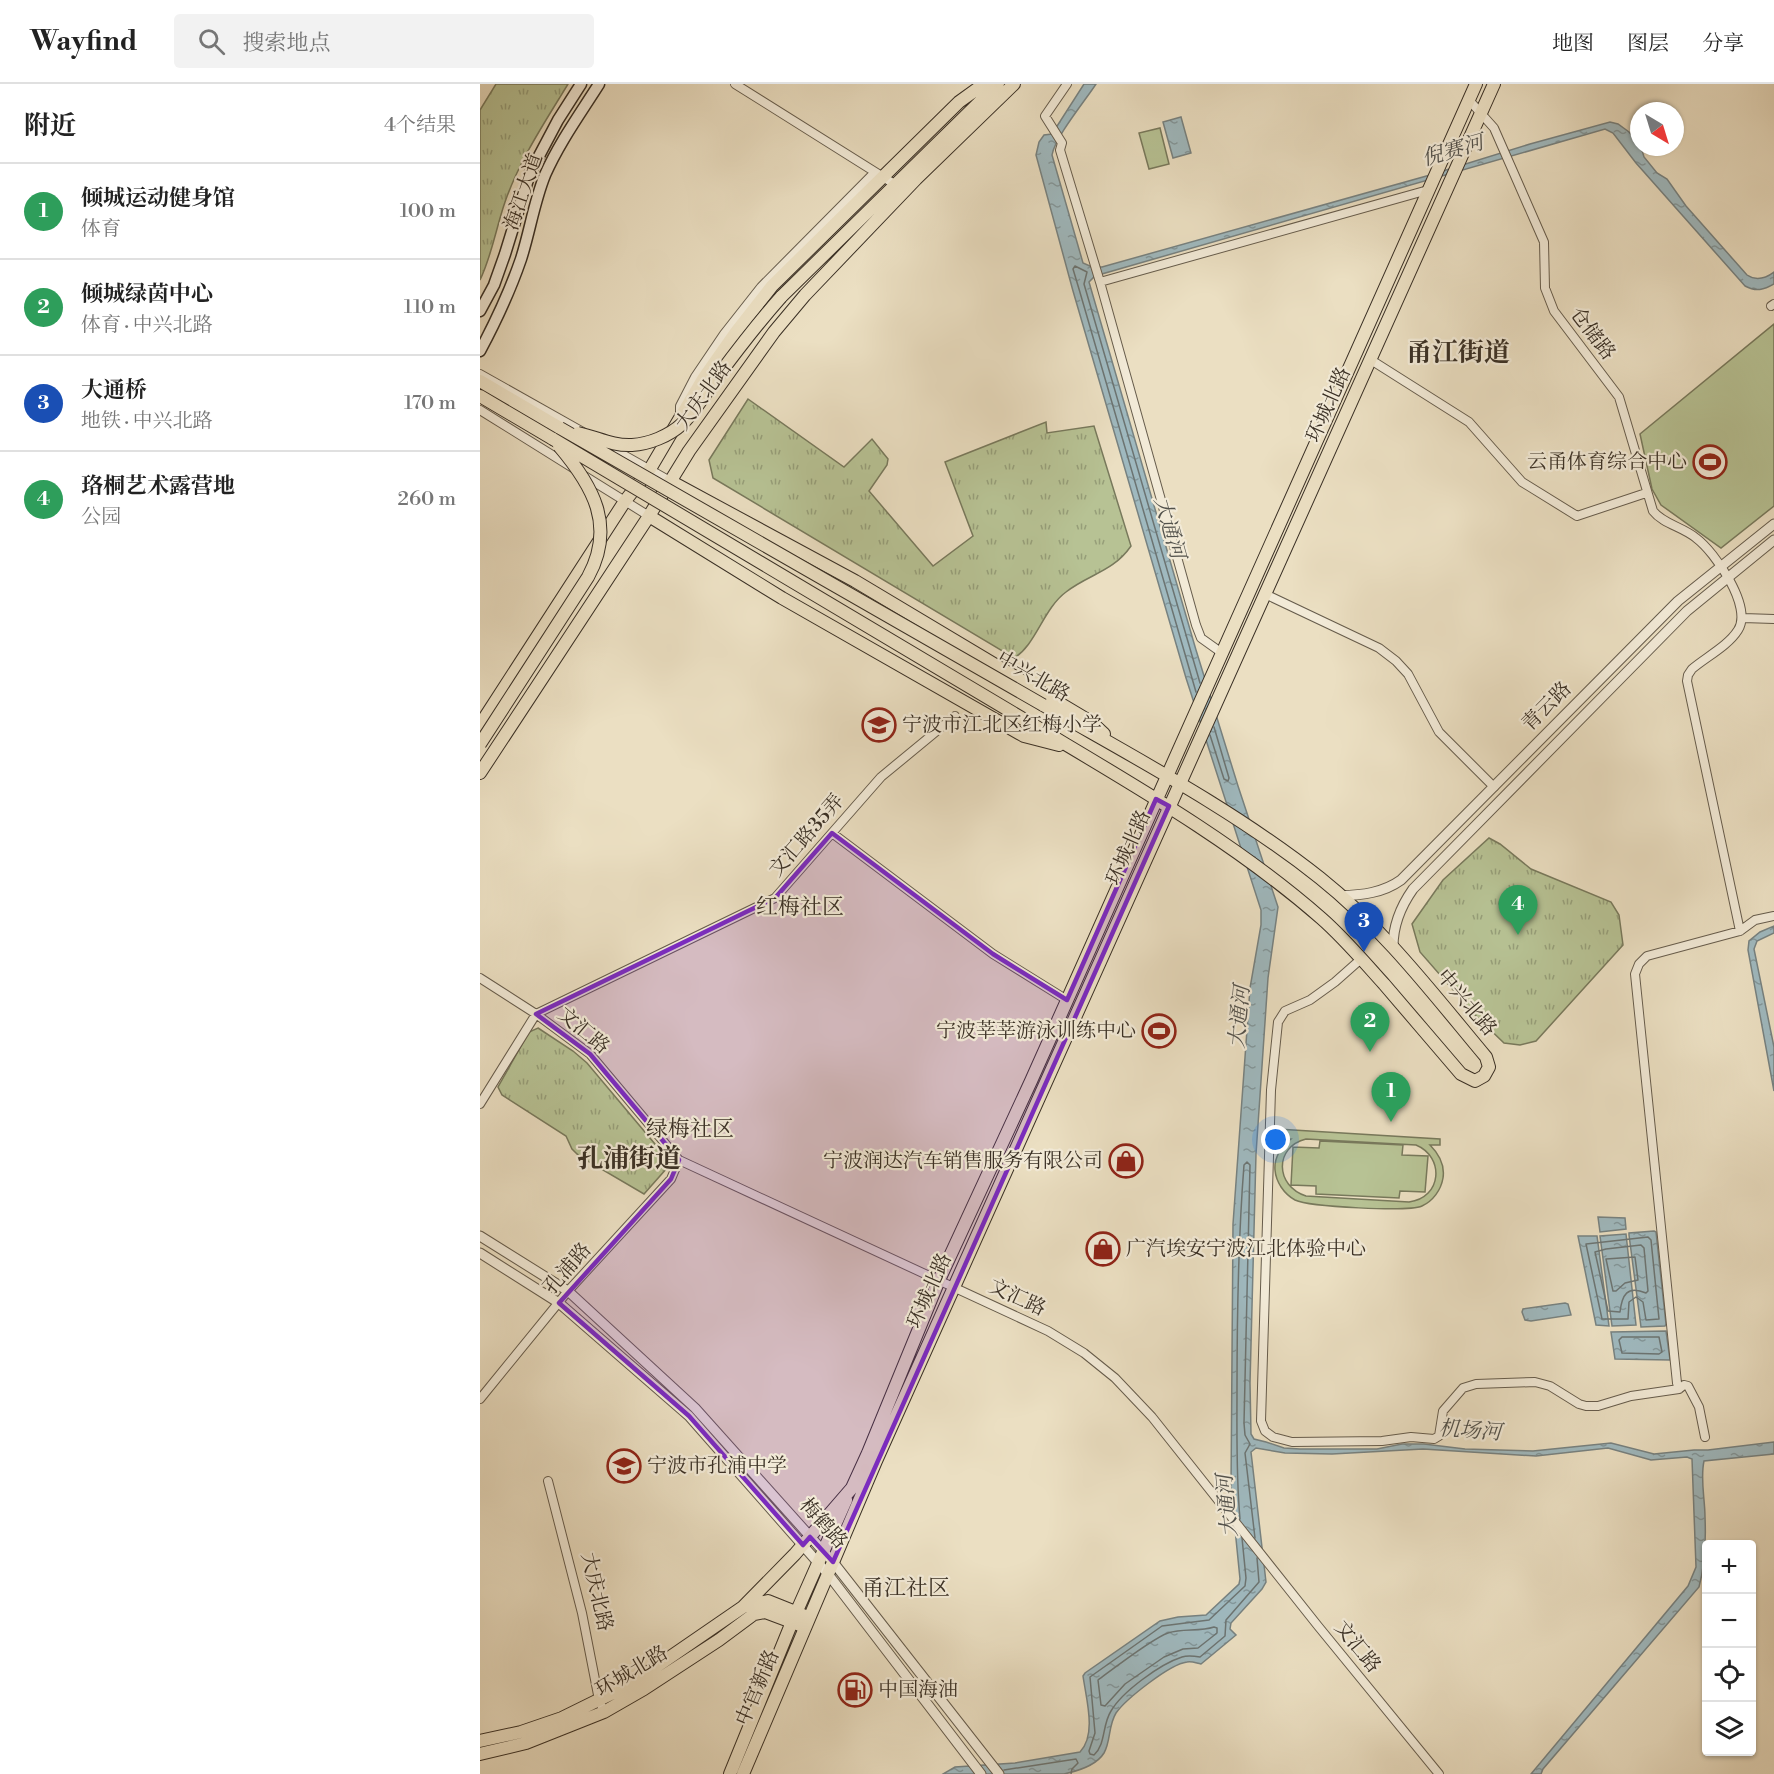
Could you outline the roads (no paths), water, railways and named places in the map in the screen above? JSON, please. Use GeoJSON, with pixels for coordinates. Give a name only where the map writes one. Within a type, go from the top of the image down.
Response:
{"type":"FeatureCollection","features":[{"type":"Feature","properties":{"kind":"main road","name":"海江大道"},"geometry":{"type":"LineString","coordinates":[[480,311],[494,285],[506,254],[530,173],[558,120],[581,84]]}},
{"type":"Feature","properties":{"kind":"main road","name":"海江大道"},"geometry":{"type":"LineString","coordinates":[[480,351],[510,287],[544,177],[598,84]]}},
{"type":"Feature","properties":{"kind":"main road","name":"大庆北路"},"geometry":{"type":"LineString","coordinates":[[480,725],[625,501],[650,469],[703,379],[735,332],[772,286],[878,175],[959,102],[984,84]]}},
{"type":"Feature","properties":{"kind":"main road","name":"大庆北路"},"geometry":{"type":"LineString","coordinates":[[480,773],[649,516],[689,451],[774,332],[900,188],[998,84]]}},
{"type":"Feature","properties":{"kind":"main road","name":"大庆北路"},"geometry":{"type":"LineString","coordinates":[[900,188],[1014,84]]}},
{"type":"Feature","properties":{"kind":"main road","name":"环城北路"},"geometry":{"type":"LineString","coordinates":[[795,1617],[868,1453],[939,1280],[1067,1000],[1476,84]]}},
{"type":"Feature","properties":{"kind":"main road","name":"环城北路"},"geometry":{"type":"LineString","coordinates":[[743,1606],[768,1601],[807,1622],[876,1461],[1494,84]]}},
{"type":"Feature","properties":{"kind":"main road"},"geometry":{"type":"LineString","coordinates":[[480,396],[557,433],[587,435],[621,445],[650,442],[663,436],[681,425],[694,411],[749,334],[781,297],[900,188]]}},
{"type":"Feature","properties":{"kind":"main road"},"geometry":{"type":"LineString","coordinates":[[480,381],[557,433],[586,479],[596,500],[600,530],[595,565],[480,744]]}},
{"type":"Feature","properties":{"kind":"main road","name":"中兴北路"},"geometry":{"type":"LineString","coordinates":[[557,433],[1043,705],[1180,783],[1238,819],[1321,879],[1393,947],[1486,1057],[1489,1067],[1484,1076],[1475,1081],[1461,1074],[1362,959],[1323,919],[1237,853],[1169,806],[557,433]]}},
{"type":"Feature","properties":{"kind":"main road"},"geometry":{"type":"LineString","coordinates":[[670,481],[865,587],[1091,722],[1127,753]]}},
{"type":"Feature","properties":{"kind":"main road"},"geometry":{"type":"LineString","coordinates":[[649,516],[782,598],[1024,736],[1074,750]]}},
{"type":"Feature","properties":{"kind":"main road","name":"环城北路"},"geometry":{"type":"LineString","coordinates":[[480,1754],[526,1743],[601,1706],[743,1606],[806,1541],[852,1488]]}},
{"type":"Feature","properties":{"kind":"main road","name":"环城北路"},"geometry":{"type":"LineString","coordinates":[[480,1741],[521,1732],[601,1706],[644,1689],[754,1614],[765,1612],[795,1617]]}},
{"type":"Feature","properties":{"kind":"main road","name":"中官新路"},"geometry":{"type":"LineString","coordinates":[[730,1774],[795,1617]]}},
{"type":"Feature","properties":{"kind":"main road","name":"中官新路"},"geometry":{"type":"LineString","coordinates":[[743,1774],[807,1622]]}},
{"type":"Feature","properties":{"kind":"street"},"geometry":{"type":"LineString","coordinates":[[735,84],[900,188]]}},
{"type":"Feature","properties":{"kind":"street"},"geometry":{"type":"LineString","coordinates":[[1066,84],[1046,116],[1062,143],[1060,150],[1100,282],[1196,625],[1201,638],[1222,653]]}},
{"type":"Feature","properties":{"kind":"street","name":"仓储路"},"geometry":{"type":"LineString","coordinates":[[1469,100],[1494,128],[1544,242],[1545,288],[1554,311],[1620,397],[1646,493],[1656,515],[1696,537],[1722,566],[1738,600],[1743,618]]}},
{"type":"Feature","properties":{"kind":"street"},"geometry":{"type":"LineString","coordinates":[[1100,282],[1428,190]]}},
{"type":"Feature","properties":{"kind":"street"},"geometry":{"type":"LineString","coordinates":[[1371,360],[1469,422],[1522,482],[1577,516],[1646,493]]}},
{"type":"Feature","properties":{"kind":"street"},"geometry":{"type":"LineString","coordinates":[[480,374],[670,481]]}},
{"type":"Feature","properties":{"kind":"street"},"geometry":{"type":"LineString","coordinates":[[480,410],[649,516]]}},
{"type":"Feature","properties":{"kind":"street","name":"青云路"},"geometry":{"type":"LineString","coordinates":[[1340,896],[1375,892],[1393,885],[1494,787],[1678,601],[1774,524]]}},
{"type":"Feature","properties":{"kind":"street","name":"青云路"},"geometry":{"type":"LineString","coordinates":[[1393,947],[1393,935],[1400,912],[1413,889],[1687,611],[1774,540]]}},
{"type":"Feature","properties":{"kind":"street"},"geometry":{"type":"LineString","coordinates":[[1265,594],[1379,648],[1396,661],[1408,674],[1439,732],[1494,787]]}},
{"type":"Feature","properties":{"kind":"street"},"geometry":{"type":"LineString","coordinates":[[1740,931],[1688,675],[1692,669],[1737,633],[1743,618],[1774,619]]}},
{"type":"Feature","properties":{"kind":"street","name":"文汇路35弄"},"geometry":{"type":"LineString","coordinates":[[536,1014],[775,898],[881,777],[955,716]]}},
{"type":"Feature","properties":{"kind":"street"},"geometry":{"type":"LineString","coordinates":[[832,833],[993,954],[1067,1000]]}},
{"type":"Feature","properties":{"kind":"street"},"geometry":{"type":"LineString","coordinates":[[1679,1389],[1635,974],[1639,964],[1647,956],[1740,931],[1755,920],[1774,916]]}},
{"type":"Feature","properties":{"kind":"street"},"geometry":{"type":"LineString","coordinates":[[1362,959],[1310,1000],[1285,1011],[1278,1022],[1271,1090],[1261,1421],[1265,1431],[1273,1437],[1292,1442],[1382,1442],[1411,1437],[1434,1439],[1438,1436],[1443,1411],[1463,1388],[1476,1384],[1534,1382],[1550,1386],[1586,1406],[1598,1406],[1631,1396],[1688,1386],[1699,1407],[1705,1437]]}},
{"type":"Feature","properties":{"kind":"street","name":"文汇路"},"geometry":{"type":"LineString","coordinates":[[480,978],[536,1014],[590,1054],[679,1160],[1048,1331],[1084,1353],[1107,1372],[1152,1417],[1439,1774]]}},
{"type":"Feature","properties":{"kind":"street"},"geometry":{"type":"LineString","coordinates":[[480,1104],[536,1014]]}},
{"type":"Feature","properties":{"kind":"street","name":"孔浦路"},"geometry":{"type":"LineString","coordinates":[[480,1399],[568,1291],[671,1179],[679,1160]]}},
{"type":"Feature","properties":{"kind":"street","name":"梅鹤路"},"geometry":{"type":"LineString","coordinates":[[480,1236],[568,1291],[696,1408],[806,1541]]}},
{"type":"Feature","properties":{"kind":"street","name":"梅鹤路"},"geometry":{"type":"LineString","coordinates":[[480,1253],[559,1303],[689,1416],[821,1557],[999,1774]]}},
{"type":"Feature","properties":{"kind":"street","name":"大庆北路"},"geometry":{"type":"LineString","coordinates":[[548,1481],[582,1613],[601,1706]]}},
{"type":"Feature","properties":{"kind":"street","name":"梅鹤路"},"geometry":{"type":"LineString","coordinates":[[830,1568],[978,1770]]}},
{"type":"Feature","properties":{"kind":"water"},"geometry":{"type":"Polygon","coordinates":[[[1084,84],[1096,84],[1064,129],[1052,155],[1083,263],[1092,267],[1102,267],[1610,122],[1618,124],[1630,133],[1630,155],[1613,133],[1605,129],[1095,276],[1089,282],[1196,650],[1278,907],[1268,978],[1256,1154],[1250,1383],[1251,1434],[1254,1439],[1284,1448],[1300,1449],[1377,1449],[1402,1444],[1424,1444],[1465,1449],[1533,1451],[1611,1443],[1654,1454],[1774,1442],[1774,1454],[1704,1461],[1705,1540],[1702,1540],[1702,1574],[1699,1587],[1541,1774],[1531,1774],[1688,1586],[1696,1567],[1692,1459],[1687,1457],[1651,1460],[1608,1448],[1536,1456],[1423,1449],[1332,1454],[1285,1453],[1256,1448],[1251,1452],[1266,1582],[1231,1623],[1230,1629],[1236,1635],[1201,1664],[1189,1662],[1179,1664],[1160,1675],[1129,1699],[1113,1718],[1108,1744],[1101,1758],[1086,1767],[1064,1774],[943,1774],[955,1767],[1015,1763],[1080,1752],[1085,1745],[1089,1726],[1083,1676],[1085,1673],[1160,1621],[1206,1615],[1239,1584],[1240,1579],[1231,1489],[1233,1224],[1250,988],[1261,925],[1261,910],[1186,678],[1073,291],[1036,155],[1039,142],[1044,135],[1052,134],[1084,84]]]}},
{"type":"Feature","properties":{"kind":"water"},"geometry":{"type":"Polygon","coordinates":[[[1181,117],[1191,153],[1173,158],[1163,122],[1181,117]]]}},
{"type":"Feature","properties":{"kind":"water"},"geometry":{"type":"Polygon","coordinates":[[[1631,156],[1644,156],[1657,173],[1667,179],[1686,206],[1747,275],[1761,278],[1774,272],[1774,284],[1756,290],[1745,286],[1631,156]]]}},
{"type":"Feature","properties":{"kind":"water"},"geometry":{"type":"Polygon","coordinates":[[[1774,926],[1774,933],[1757,941],[1754,949],[1774,1047],[1774,1091],[1748,950],[1749,941],[1760,932],[1774,926]]]}},
{"type":"Feature","properties":{"kind":"water"},"geometry":{"type":"Polygon","coordinates":[[[1598,1217],[1625,1218],[1626,1229],[1600,1232],[1598,1217]]]}},
{"type":"Feature","properties":{"kind":"water"},"geometry":{"type":"Polygon","coordinates":[[[1656,1232],[1666,1324],[1665,1326],[1641,1327],[1629,1233],[1656,1232]]]}},
{"type":"Feature","properties":{"kind":"water"},"geometry":{"type":"Polygon","coordinates":[[[1626,1234],[1636,1325],[1612,1326],[1600,1236],[1626,1234]]]}},
{"type":"Feature","properties":{"kind":"water"},"geometry":{"type":"Polygon","coordinates":[[[1578,1236],[1597,1236],[1609,1326],[1596,1325],[1578,1236]]]}},
{"type":"Feature","properties":{"kind":"water"},"geometry":{"type":"Polygon","coordinates":[[[1568,1304],[1571,1315],[1531,1321],[1525,1320],[1522,1312],[1523,1309],[1568,1304]]]}},
{"type":"Feature","properties":{"kind":"water"},"geometry":{"type":"Polygon","coordinates":[[[1666,1331],[1670,1360],[1615,1359],[1611,1332],[1666,1331]]]}},
{"type":"Feature","properties":{"kind":"place","name":"云甬体育综合中心"},"geometry":{"type":"Point","coordinates":[1710,462]}},
{"type":"Feature","properties":{"kind":"place","name":"宁波市江北区红梅小学"},"geometry":{"type":"Point","coordinates":[879,725]}},
{"type":"Feature","properties":{"kind":"place","name":"珞桐艺术露营地"},"geometry":{"type":"Point","coordinates":[1518,935]}},
{"type":"Feature","properties":{"kind":"place","name":"大通桥"},"geometry":{"type":"Point","coordinates":[1364,952]}},
{"type":"Feature","properties":{"kind":"place","name":"宁波莘莘游泳训练中心"},"geometry":{"type":"Point","coordinates":[1159,1031]}},
{"type":"Feature","properties":{"kind":"place","name":"倾城绿茵中心"},"geometry":{"type":"Point","coordinates":[1370,1052]}},
{"type":"Feature","properties":{"kind":"place","name":"倾城运动健身馆"},"geometry":{"type":"Point","coordinates":[1391,1122]}},
{"type":"Feature","properties":{"kind":"place","name":"宁波润达汽车销售服务有限公司"},"geometry":{"type":"Point","coordinates":[1126,1161]}},
{"type":"Feature","properties":{"kind":"place","name":"广汽埃安宁波江北体验中心"},"geometry":{"type":"Point","coordinates":[1103,1249]}},
{"type":"Feature","properties":{"kind":"place","name":"宁波市孔浦中学"},"geometry":{"type":"Point","coordinates":[624,1466]}},
{"type":"Feature","properties":{"kind":"place","name":"中国海油"},"geometry":{"type":"Point","coordinates":[855,1690]}},
{"type":"Feature","properties":{"kind":"district","name":"甬江街道"},"geometry":{"type":"Point","coordinates":[1458,353]}},
{"type":"Feature","properties":{"kind":"district","name":"红梅社区"},"geometry":{"type":"Point","coordinates":[800,907]}},
{"type":"Feature","properties":{"kind":"district","name":"绿梅社区"},"geometry":{"type":"Point","coordinates":[690,1129]}},
{"type":"Feature","properties":{"kind":"district","name":"孔浦街道"},"geometry":{"type":"Point","coordinates":[629,1159]}},
{"type":"Feature","properties":{"kind":"district","name":"甬江社区"},"geometry":{"type":"Point","coordinates":[906,1588]}},
{"type":"Feature","properties":{"kind":"water label","name":"倪赛河"},"geometry":{"type":"Point","coordinates":[1453,151]}},
{"type":"Feature","properties":{"kind":"water label","name":"大通河"},"geometry":{"type":"Point","coordinates":[1169,528]}},
{"type":"Feature","properties":{"kind":"water label","name":"大通河"},"geometry":{"type":"Point","coordinates":[1240,1017]}},
{"type":"Feature","properties":{"kind":"water label","name":"机场河"},"geometry":{"type":"Point","coordinates":[1470,1431]}},
{"type":"Feature","properties":{"kind":"water label","name":"大通河"},"geometry":{"type":"Point","coordinates":[1228,1506]}}]}
